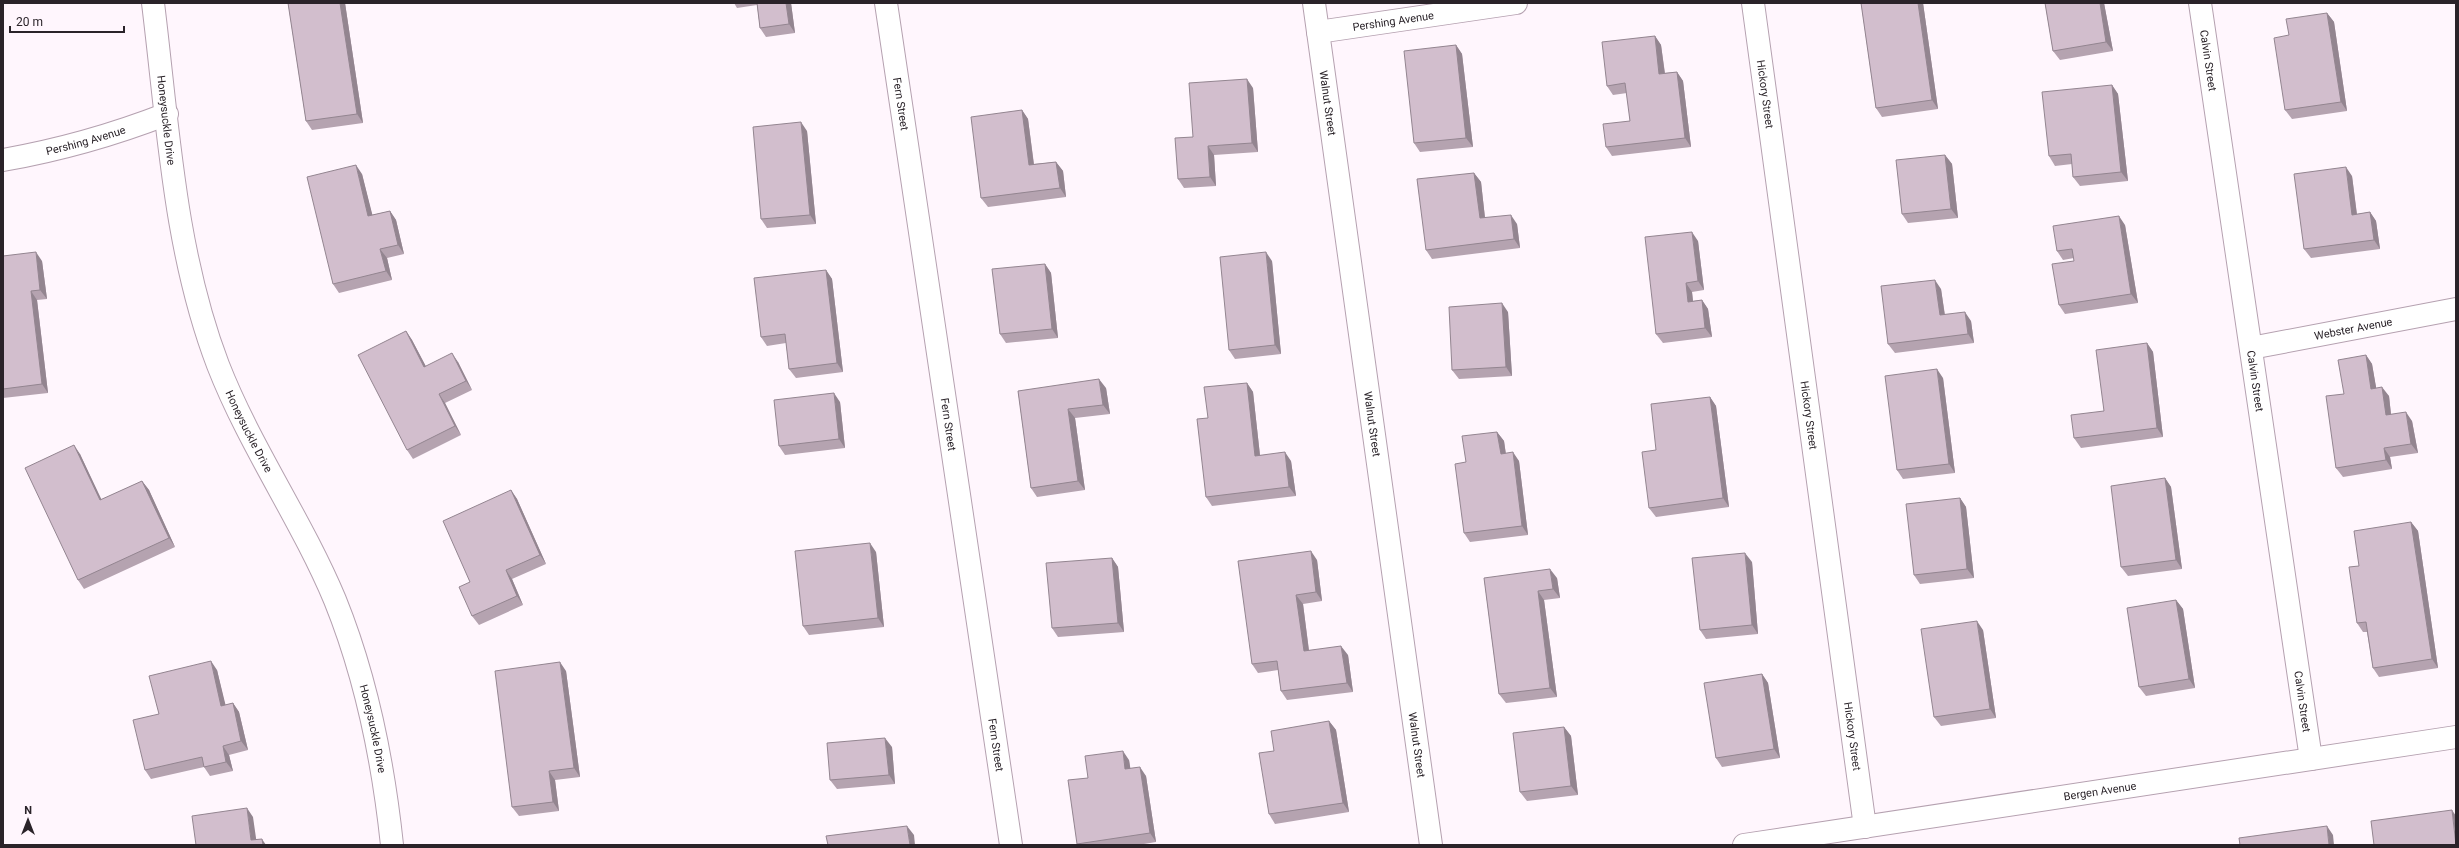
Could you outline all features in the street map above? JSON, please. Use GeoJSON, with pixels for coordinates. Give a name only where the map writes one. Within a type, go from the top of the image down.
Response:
{"type":"FeatureCollection","features":[{"type":"Feature","properties":{"kind":"street","name":"Honeysuckle Drive"},"geometry":{"type":"LineString","coordinates":[[153,3],[179,208],[192,281],[218,364],[248,432],[299,524],[335,600],[362,678],[384,774],[392,845]]}},
{"type":"Feature","properties":{"kind":"street","name":"Fern Street"},"geometry":{"type":"LineString","coordinates":[[886,3],[1011,845]]}},
{"type":"Feature","properties":{"kind":"street","name":"Walnut Street"},"geometry":{"type":"LineString","coordinates":[[1314,3],[1431,845]]}},
{"type":"Feature","properties":{"kind":"street","name":"Pershing Avenue"},"geometry":{"type":"LineString","coordinates":[[1318,32],[1516,3]]}},
{"type":"Feature","properties":{"kind":"street","name":"Hickory Street"},"geometry":{"type":"LineString","coordinates":[[1753,3],[1865,827]]}},
{"type":"Feature","properties":{"kind":"street","name":"Calvin Street"},"geometry":{"type":"LineString","coordinates":[[2200,3],[2311,759]]}},
{"type":"Feature","properties":{"kind":"street","name":"Pershing Avenue"},"geometry":{"type":"LineString","coordinates":[[3,160],[55,151],[124,131],[167,114]]}},
{"type":"Feature","properties":{"kind":"street","name":"Webster Avenue"},"geometry":{"type":"LineString","coordinates":[[2251,348],[2456,309]]}},
{"type":"Feature","properties":{"kind":"street","name":"Bergen Avenue"},"geometry":{"type":"LineString","coordinates":[[1744,845],[2456,737]]}},
{"type":"Feature","properties":{"kind":"building"},"geometry":{"type":"Polygon","coordinates":[[[288,3],[340,3],[357,114],[306,121],[288,3]]]}},
{"type":"Feature","properties":{"kind":"building"},"geometry":{"type":"Polygon","coordinates":[[[757,3],[786,3],[789,24],[760,28],[757,3]]]}},
{"type":"Feature","properties":{"kind":"building"},"geometry":{"type":"Polygon","coordinates":[[[1861,3],[1918,3],[1932,100],[1876,108],[1861,3]]]}},
{"type":"Feature","properties":{"kind":"building"},"geometry":{"type":"Polygon","coordinates":[[[2045,3],[2100,3],[2106,42],[2053,51],[2045,3]]]}},
{"type":"Feature","properties":{"kind":"building"},"geometry":{"type":"Polygon","coordinates":[[[2327,13],[2341,102],[2285,110],[2274,38],[2289,35],[2286,19],[2327,13]]]}},
{"type":"Feature","properties":{"kind":"building"},"geometry":{"type":"Polygon","coordinates":[[[1655,36],[1659,74],[1677,72],[1685,138],[1606,147],[1603,124],[1630,121],[1625,83],[1607,86],[1602,42],[1655,36]]]}},
{"type":"Feature","properties":{"kind":"building"},"geometry":{"type":"Polygon","coordinates":[[[1456,45],[1466,138],[1414,143],[1404,51],[1456,45]]]}},
{"type":"Feature","properties":{"kind":"building"},"geometry":{"type":"Polygon","coordinates":[[[1247,79],[1252,143],[1208,146],[1210,177],[1178,179],[1175,138],[1193,137],[1189,83],[1247,79]]]}},
{"type":"Feature","properties":{"kind":"building"},"geometry":{"type":"Polygon","coordinates":[[[2112,85],[2121,172],[2073,177],[2071,154],[2049,156],[2042,92],[2112,85]]]}},
{"type":"Feature","properties":{"kind":"building"},"geometry":{"type":"Polygon","coordinates":[[[1022,110],[1029,165],[1056,162],[1060,188],[981,198],[971,117],[1022,110]]]}},
{"type":"Feature","properties":{"kind":"building"},"geometry":{"type":"Polygon","coordinates":[[[801,122],[810,215],[761,219],[753,127],[801,122]]]}},
{"type":"Feature","properties":{"kind":"building"},"geometry":{"type":"Polygon","coordinates":[[[1945,155],[1951,209],[1902,214],[1896,160],[1945,155]]]}},
{"type":"Feature","properties":{"kind":"building"},"geometry":{"type":"Polygon","coordinates":[[[356,165],[368,216],[390,211],[398,245],[380,249],[386,271],[333,284],[307,177],[356,165]]]}},
{"type":"Feature","properties":{"kind":"building"},"geometry":{"type":"Polygon","coordinates":[[[2346,167],[2352,215],[2370,212],[2374,240],[2304,249],[2294,174],[2346,167]]]}},
{"type":"Feature","properties":{"kind":"building"},"geometry":{"type":"Polygon","coordinates":[[[1474,173],[1480,218],[1511,215],[1514,239],[1426,250],[1417,179],[1474,173]]]}},
{"type":"Feature","properties":{"kind":"building"},"geometry":{"type":"Polygon","coordinates":[[[2119,216],[2131,294],[2059,305],[2052,264],[2074,261],[2072,249],[2057,251],[2053,226],[2119,216]]]}},
{"type":"Feature","properties":{"kind":"building"},"geometry":{"type":"Polygon","coordinates":[[[1692,232],[1698,281],[1686,283],[1688,302],[1702,300],[1705,328],[1656,334],[1645,237],[1692,232]]]}},
{"type":"Feature","properties":{"kind":"building"},"geometry":{"type":"Polygon","coordinates":[[[36,252],[40,290],[31,291],[42,384],[3,389],[3,256],[36,252]]]}},
{"type":"Feature","properties":{"kind":"building"},"geometry":{"type":"Polygon","coordinates":[[[1266,252],[1275,345],[1229,350],[1220,257],[1266,252]]]}},
{"type":"Feature","properties":{"kind":"building"},"geometry":{"type":"Polygon","coordinates":[[[1045,264],[1052,329],[1000,334],[992,269],[1045,264]]]}},
{"type":"Feature","properties":{"kind":"building"},"geometry":{"type":"Polygon","coordinates":[[[826,270],[837,363],[789,369],[785,334],[761,337],[754,278],[826,270]]]}},
{"type":"Feature","properties":{"kind":"building"},"geometry":{"type":"Polygon","coordinates":[[[1935,280],[1940,315],[1965,312],[1968,334],[1888,344],[1881,286],[1935,280]]]}},
{"type":"Feature","properties":{"kind":"building"},"geometry":{"type":"Polygon","coordinates":[[[1502,303],[1506,367],[1452,370],[1449,307],[1502,303]]]}},
{"type":"Feature","properties":{"kind":"building"},"geometry":{"type":"Polygon","coordinates":[[[406,331],[424,367],[452,353],[466,381],[439,394],[455,426],[407,450],[358,355],[406,331]]]}},
{"type":"Feature","properties":{"kind":"building"},"geometry":{"type":"Polygon","coordinates":[[[2147,343],[2157,428],[2074,438],[2071,415],[2104,411],[2096,350],[2147,343]]]}},
{"type":"Feature","properties":{"kind":"building"},"geometry":{"type":"Polygon","coordinates":[[[2366,355],[2371,389],[2382,387],[2386,415],[2406,412],[2411,444],[2384,448],[2386,460],[2336,468],[2326,396],[2344,394],[2338,360],[2366,355]]]}},
{"type":"Feature","properties":{"kind":"building"},"geometry":{"type":"Polygon","coordinates":[[[1937,369],[1949,464],[1897,470],[1885,376],[1937,369]]]}},
{"type":"Feature","properties":{"kind":"building"},"geometry":{"type":"Polygon","coordinates":[[[1099,379],[1103,405],[1068,409],[1078,481],[1031,488],[1018,391],[1099,379]]]}},
{"type":"Feature","properties":{"kind":"building"},"geometry":{"type":"Polygon","coordinates":[[[1247,383],[1255,456],[1285,452],[1289,487],[1206,497],[1197,419],[1208,418],[1204,387],[1247,383]]]}},
{"type":"Feature","properties":{"kind":"building"},"geometry":{"type":"Polygon","coordinates":[[[834,393],[839,439],[779,446],[774,400],[834,393]]]}},
{"type":"Feature","properties":{"kind":"building"},"geometry":{"type":"Polygon","coordinates":[[[1710,397],[1723,498],[1649,508],[1642,452],[1656,450],[1651,404],[1710,397]]]}},
{"type":"Feature","properties":{"kind":"building"},"geometry":{"type":"Polygon","coordinates":[[[1497,432],[1501,454],[1513,452],[1522,526],[1464,533],[1455,464],[1466,462],[1462,436],[1497,432]]]}},
{"type":"Feature","properties":{"kind":"building"},"geometry":{"type":"Polygon","coordinates":[[[74,445],[100,500],[142,481],[169,538],[78,580],[25,468],[74,445]]]}},
{"type":"Feature","properties":{"kind":"building"},"geometry":{"type":"Polygon","coordinates":[[[2165,478],[2176,560],[2121,567],[2111,486],[2165,478]]]}},
{"type":"Feature","properties":{"kind":"building"},"geometry":{"type":"Polygon","coordinates":[[[511,490],[540,555],[506,570],[517,596],[472,616],[459,587],[470,582],[443,521],[511,490]]]}},
{"type":"Feature","properties":{"kind":"building"},"geometry":{"type":"Polygon","coordinates":[[[1960,498],[1967,569],[1914,575],[1906,504],[1960,498]]]}},
{"type":"Feature","properties":{"kind":"building"},"geometry":{"type":"Polygon","coordinates":[[[2411,522],[2432,659],[2373,668],[2366,622],[2357,623],[2349,567],[2359,566],[2354,531],[2411,522]]]}},
{"type":"Feature","properties":{"kind":"building"},"geometry":{"type":"Polygon","coordinates":[[[870,543],[878,618],[803,626],[795,551],[870,543]]]}},
{"type":"Feature","properties":{"kind":"building"},"geometry":{"type":"Polygon","coordinates":[[[1311,551],[1316,592],[1296,595],[1304,651],[1341,646],[1347,683],[1281,691],[1277,661],[1252,664],[1238,561],[1311,551]]]}},
{"type":"Feature","properties":{"kind":"building"},"geometry":{"type":"Polygon","coordinates":[[[1745,553],[1752,625],[1700,630],[1692,558],[1745,553]]]}},
{"type":"Feature","properties":{"kind":"building"},"geometry":{"type":"Polygon","coordinates":[[[1112,558],[1118,623],[1052,628],[1046,563],[1112,558]]]}},
{"type":"Feature","properties":{"kind":"building"},"geometry":{"type":"Polygon","coordinates":[[[1550,569],[1553,589],[1538,591],[1550,688],[1499,694],[1484,578],[1550,569]]]}},
{"type":"Feature","properties":{"kind":"building"},"geometry":{"type":"Polygon","coordinates":[[[2176,600],[2189,679],[2139,687],[2127,608],[2176,600]]]}},
{"type":"Feature","properties":{"kind":"building"},"geometry":{"type":"Polygon","coordinates":[[[1977,621],[1990,709],[1934,717],[1921,629],[1977,621]]]}},
{"type":"Feature","properties":{"kind":"building"},"geometry":{"type":"Polygon","coordinates":[[[211,661],[221,706],[233,703],[241,741],[223,746],[226,762],[204,767],[202,757],[145,770],[133,720],[159,714],[149,676],[211,661]]]}},
{"type":"Feature","properties":{"kind":"building"},"geometry":{"type":"Polygon","coordinates":[[[560,662],[574,768],[549,771],[553,802],[512,807],[495,671],[560,662]]]}},
{"type":"Feature","properties":{"kind":"building"},"geometry":{"type":"Polygon","coordinates":[[[1762,674],[1774,749],[1716,758],[1704,683],[1762,674]]]}},
{"type":"Feature","properties":{"kind":"building"},"geometry":{"type":"Polygon","coordinates":[[[1329,721],[1343,803],[1269,814],[1259,753],[1274,751],[1271,731],[1329,721]]]}},
{"type":"Feature","properties":{"kind":"building"},"geometry":{"type":"Polygon","coordinates":[[[1564,727],[1571,786],[1520,792],[1513,733],[1564,727]]]}},
{"type":"Feature","properties":{"kind":"building"},"geometry":{"type":"Polygon","coordinates":[[[885,738],[889,775],[830,780],[827,743],[885,738]]]}},
{"type":"Feature","properties":{"kind":"building"},"geometry":{"type":"Polygon","coordinates":[[[1123,751],[1125,769],[1140,767],[1150,833],[1077,844],[1068,780],[1088,778],[1085,756],[1123,751]]]}},
{"type":"Feature","properties":{"kind":"building"},"geometry":{"type":"Polygon","coordinates":[[[247,808],[251,840],[262,839],[263,845],[196,845],[192,816],[247,808]]]}},
{"type":"Feature","properties":{"kind":"building"},"geometry":{"type":"Polygon","coordinates":[[[2452,810],[2456,845],[2374,845],[2371,821],[2452,810]]]}},
{"type":"Feature","properties":{"kind":"building"},"geometry":{"type":"Polygon","coordinates":[[[907,826],[910,845],[828,845],[826,836],[907,826]]]}},
{"type":"Feature","properties":{"kind":"building"},"geometry":{"type":"Polygon","coordinates":[[[2327,826],[2329,845],[2240,845],[2239,838],[2327,826]]]}}]}
